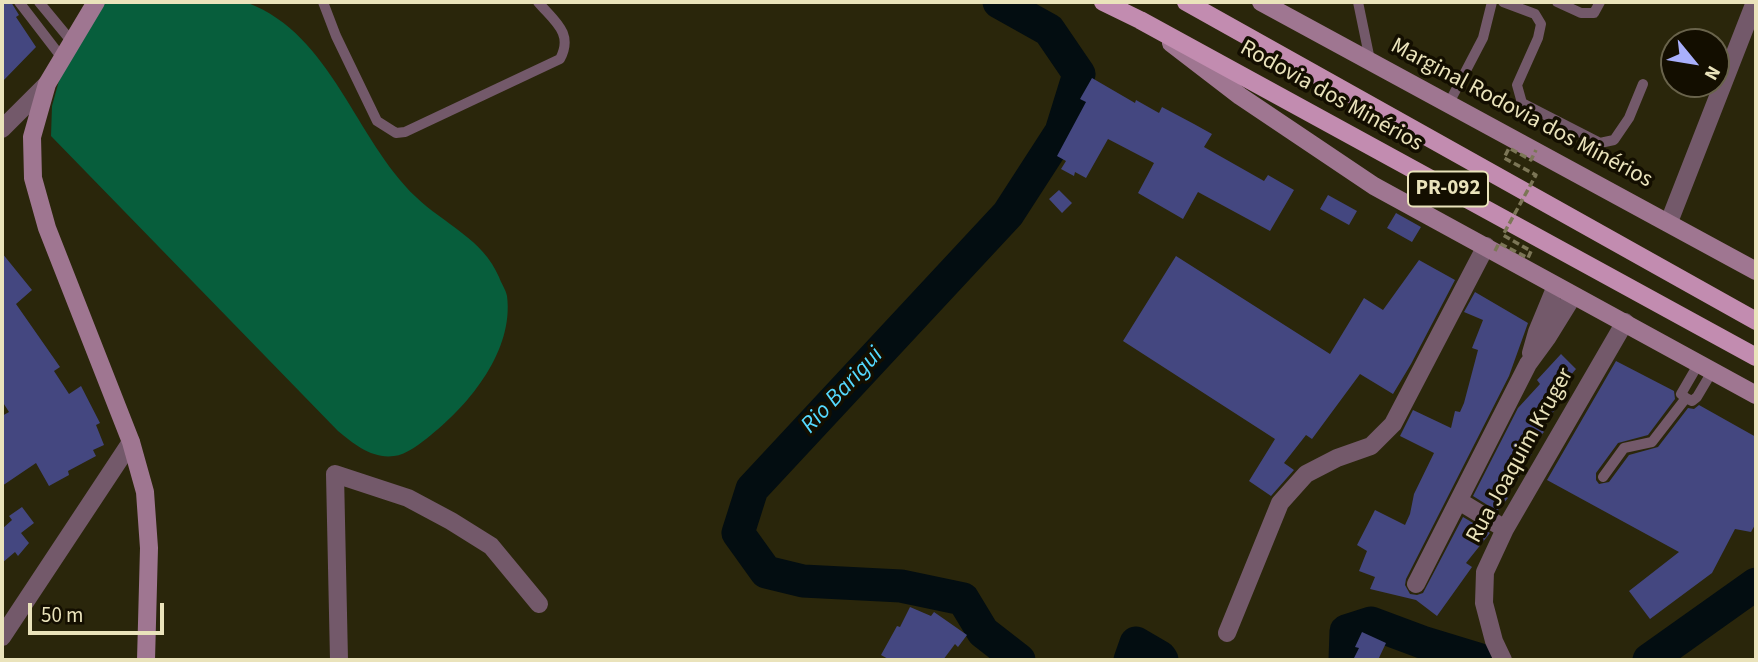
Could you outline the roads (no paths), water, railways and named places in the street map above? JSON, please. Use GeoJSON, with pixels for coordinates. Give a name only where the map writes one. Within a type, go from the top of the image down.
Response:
{"type":"FeatureCollection","features":[{"type":"Feature","properties":{"kind":"main road"},"geometry":{"type":"LineString","coordinates":[[96,2],[47,84],[32,137],[33,178],[47,228],[131,442],[146,503],[149,548],[146,660]]}},
{"type":"Feature","properties":{"kind":"main road","name":"Rodovia dos Minérios"},"geometry":{"type":"LineString","coordinates":[[1103,2],[1756,357]]}},
{"type":"Feature","properties":{"kind":"main road","name":"Rodovia dos Minérios"},"geometry":{"type":"LineString","coordinates":[[1186,2],[1756,321]]}},
{"type":"Feature","properties":{"kind":"main road","name":"Marginal Rodovia dos Minérios"},"geometry":{"type":"LineString","coordinates":[[1261,2],[1756,271]]}},
{"type":"Feature","properties":{"kind":"main road"},"geometry":{"type":"LineString","coordinates":[[1140,20],[1240,96],[1374,186],[1756,395]]}},
{"type":"Feature","properties":{"kind":"street"},"geometry":{"type":"LineString","coordinates":[[1669,222],[1755,2]]}},
{"type":"Feature","properties":{"kind":"street"},"geometry":{"type":"LineString","coordinates":[[2,129],[47,84]]}},
{"type":"Feature","properties":{"kind":"street"},"geometry":{"type":"LineString","coordinates":[[1227,633],[1280,503],[1306,474],[1337,458],[1371,446],[1393,424],[1491,249]]}},
{"type":"Feature","properties":{"kind":"street"},"geometry":{"type":"LineString","coordinates":[[1528,363],[1536,332],[1556,286]]}},
{"type":"Feature","properties":{"kind":"street"},"geometry":{"type":"LineString","coordinates":[[1416,584],[1528,363],[1573,296]]}},
{"type":"Feature","properties":{"kind":"street","name":"Rua Joaquim Kruger"},"geometry":{"type":"LineString","coordinates":[[1503,660],[1494,641],[1484,603],[1485,572],[1505,529],[1625,322]]}},
{"type":"Feature","properties":{"kind":"street"},"geometry":{"type":"LineString","coordinates":[[2,637],[131,442]]}},
{"type":"Feature","properties":{"kind":"street"},"geometry":{"type":"LineString","coordinates":[[340,660],[335,474],[408,498],[481,540],[499,555],[539,604]]}},
{"type":"Feature","properties":{"kind":"street"},"geometry":{"type":"LineString","coordinates":[[1459,501],[1505,529]]}},
{"type":"Feature","properties":{"kind":"lane"},"geometry":{"type":"LineString","coordinates":[[19,2],[67,50]]}},
{"type":"Feature","properties":{"kind":"lane"},"geometry":{"type":"LineString","coordinates":[[39,2],[67,50]]}},
{"type":"Feature","properties":{"kind":"lane"},"geometry":{"type":"LineString","coordinates":[[323,2],[336,36],[377,121],[396,133],[405,132],[560,58],[566,48],[564,32],[538,2]]}},
{"type":"Feature","properties":{"kind":"lane"},"geometry":{"type":"LineString","coordinates":[[1358,2],[1370,60]]}},
{"type":"Feature","properties":{"kind":"lane"},"geometry":{"type":"LineString","coordinates":[[1449,103],[1483,38],[1492,2]]}},
{"type":"Feature","properties":{"kind":"lane"},"geometry":{"type":"LineString","coordinates":[[1503,2],[1535,14],[1541,24],[1538,38],[1517,85],[1522,103],[1600,143],[1614,140],[1629,118],[1643,84]]}},
{"type":"Feature","properties":{"kind":"lane"},"geometry":{"type":"LineString","coordinates":[[1557,2],[1581,13],[1594,13],[1600,2]]}},
{"type":"Feature","properties":{"kind":"lane"},"geometry":{"type":"LineString","coordinates":[[1603,477],[1625,448],[1651,442],[1686,398],[1681,394],[1706,367]]}},
{"type":"Feature","properties":{"kind":"waterway","name":"Rio Barigui"},"geometry":{"type":"LineString","coordinates":[[999,2],[1049,30],[1079,74],[1061,132],[1008,214],[752,489],[738,533],[766,572],[803,581],[901,586],[963,599],[983,632],[1019,660]]}},
{"type":"Feature","properties":{"kind":"waterway","name":"Rio Barigui"},"geometry":{"type":"LineString","coordinates":[[1649,660],[1756,584]]}},
{"type":"Feature","properties":{"kind":"waterway","name":"Rio Barigui"},"geometry":{"type":"LineString","coordinates":[[1345,660],[1346,631],[1371,623],[1481,660]]}},
{"type":"Feature","properties":{"kind":"waterway","name":"Rio Barigui"},"geometry":{"type":"LineString","coordinates":[[1130,660],[1136,643],[1162,660]]}}]}
